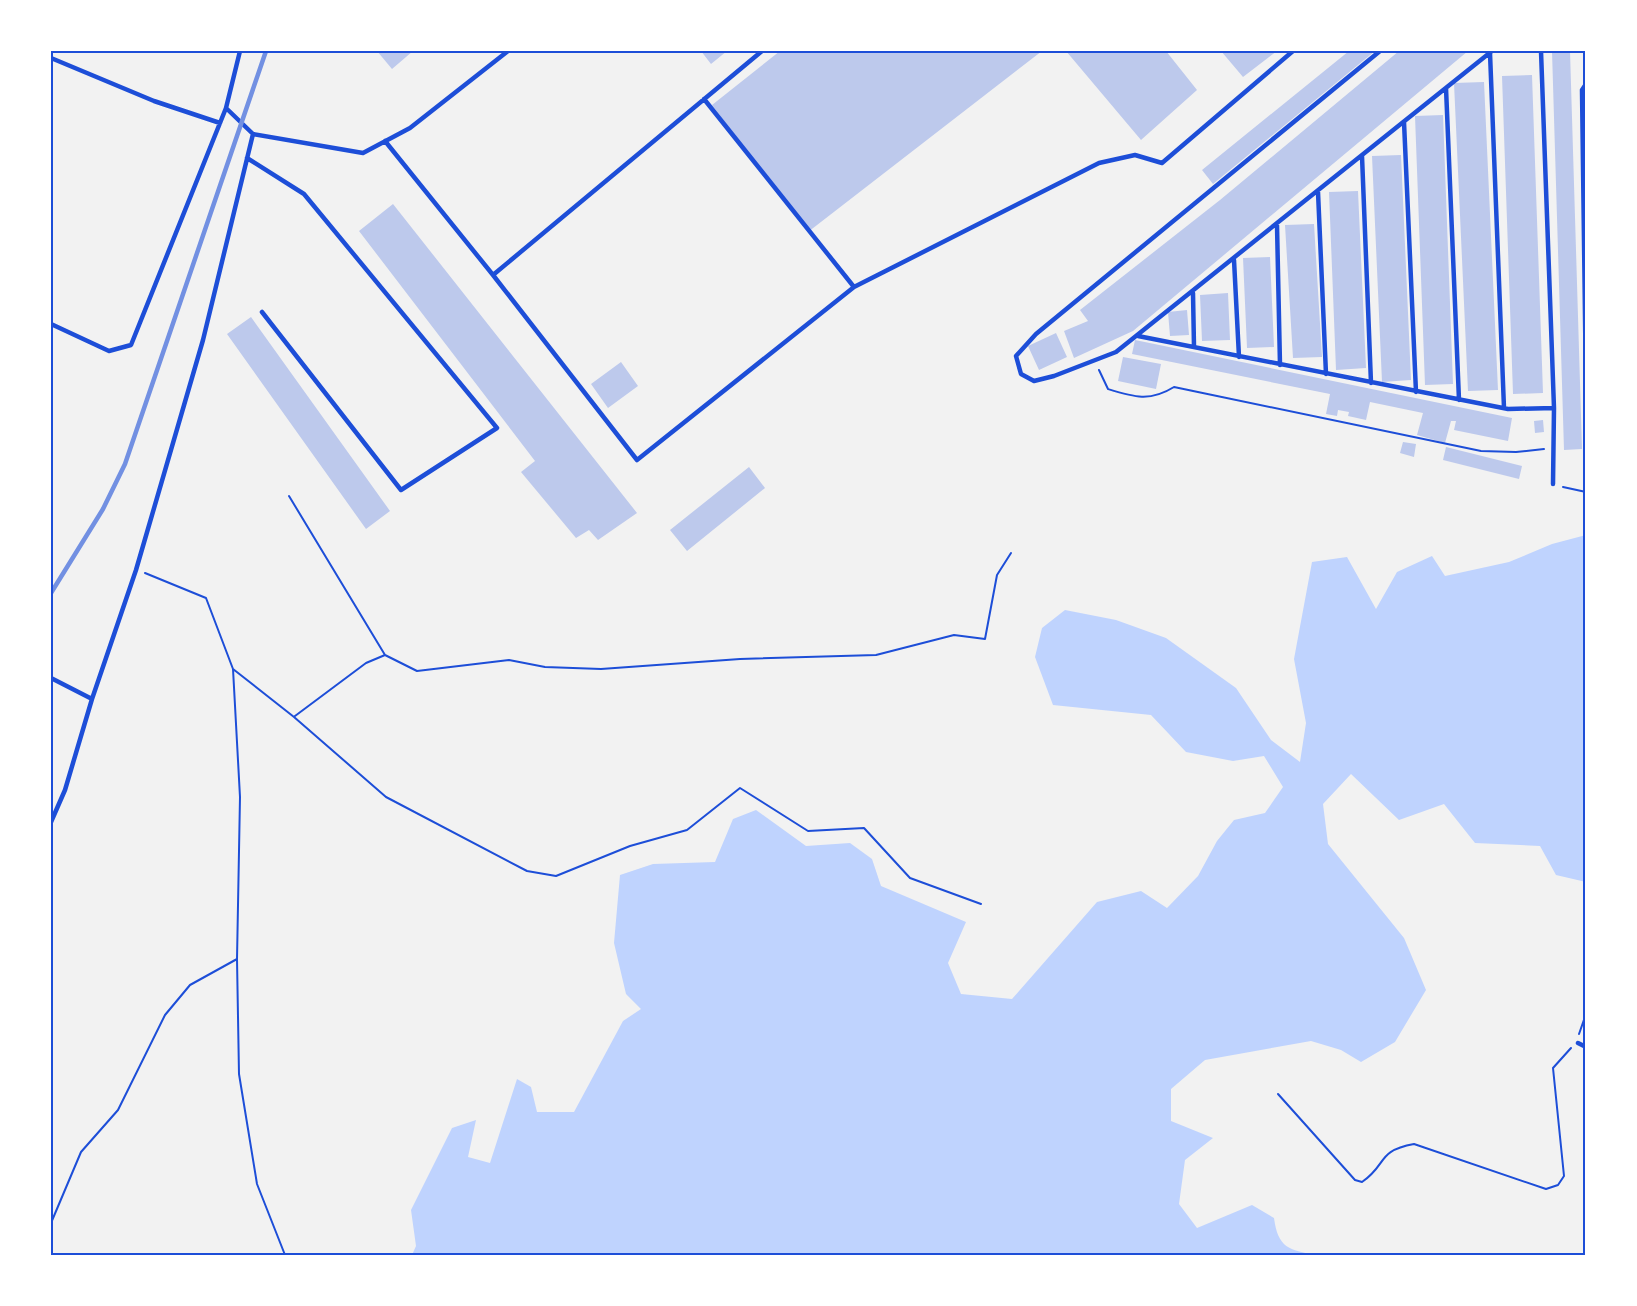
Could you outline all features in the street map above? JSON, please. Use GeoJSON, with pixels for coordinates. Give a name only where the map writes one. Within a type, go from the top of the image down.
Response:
{"type":"FeatureCollection","features":[{"type":"Feature","properties":{"kind":"lane"},"geometry":{"type":"LineString","coordinates":[[51,324],[109,351],[131,345],[226,108],[240,51]]}},
{"type":"Feature","properties":{"kind":"lane"},"geometry":{"type":"LineString","coordinates":[[226,108],[253,134],[363,153],[410,128],[508,51]]}},
{"type":"Feature","properties":{"kind":"lane"},"geometry":{"type":"LineString","coordinates":[[493,275],[762,51]]}},
{"type":"Feature","properties":{"kind":"lane"},"geometry":{"type":"LineString","coordinates":[[385,141],[637,460],[854,287],[1099,163],[1135,155],[1162,163],[1293,51]]}},
{"type":"Feature","properties":{"kind":"lane"},"geometry":{"type":"LineString","coordinates":[[1380,51],[1036,334],[1017,356],[1021,374],[1034,381],[1116,352],[1193,293],[1491,52]]}},
{"type":"Feature","properties":{"kind":"lane"},"geometry":{"type":"LineString","coordinates":[[1541,51],[1554,408],[1553,484]]}},
{"type":"Feature","properties":{"kind":"lane"},"geometry":{"type":"LineString","coordinates":[[1491,52],[1504,408]]}},
{"type":"Feature","properties":{"kind":"lane"},"geometry":{"type":"LineString","coordinates":[[51,58],[154,101],[220,123]]}},
{"type":"Feature","properties":{"kind":"lane"},"geometry":{"type":"LineString","coordinates":[[1586,84],[1582,90],[1586,390]]}},
{"type":"Feature","properties":{"kind":"lane"},"geometry":{"type":"LineString","coordinates":[[1446,88],[1459,400]]}},
{"type":"Feature","properties":{"kind":"lane"},"geometry":{"type":"LineString","coordinates":[[704,99],[854,287]]}},
{"type":"Feature","properties":{"kind":"lane"},"geometry":{"type":"LineString","coordinates":[[1404,122],[1416,392]]}},
{"type":"Feature","properties":{"kind":"lane"},"geometry":{"type":"LineString","coordinates":[[51,822],[66,790],[92,699],[136,570],[203,340],[253,134]]}},
{"type":"Feature","properties":{"kind":"lane"},"geometry":{"type":"LineString","coordinates":[[1362,156],[1371,383]]}},
{"type":"Feature","properties":{"kind":"lane"},"geometry":{"type":"LineString","coordinates":[[247,158],[304,194],[497,428],[401,490],[262,312]]}},
{"type":"Feature","properties":{"kind":"lane"},"geometry":{"type":"LineString","coordinates":[[1317,192],[1326,374]]}},
{"type":"Feature","properties":{"kind":"lane"},"geometry":{"type":"LineString","coordinates":[[1277,225],[1280,365]]}},
{"type":"Feature","properties":{"kind":"lane"},"geometry":{"type":"LineString","coordinates":[[1234,260],[1239,357]]}},
{"type":"Feature","properties":{"kind":"lane"},"geometry":{"type":"LineString","coordinates":[[1193,293],[1194,347]]}},
{"type":"Feature","properties":{"kind":"lane"},"geometry":{"type":"LineString","coordinates":[[1138,336],[1504,408],[1554,408]]}},
{"type":"Feature","properties":{"kind":"lane"},"geometry":{"type":"LineString","coordinates":[[51,678],[92,699]]}},
{"type":"Feature","properties":{"kind":"lane"},"geometry":{"type":"LineString","coordinates":[[1578,1043],[1586,1047]]}},
{"type":"Feature","properties":{"kind":"path"},"geometry":{"type":"LineString","coordinates":[[1094,361],[1108,389],[1131,396],[1158,397],[1174,387],[1481,451],[1516,453],[1553,447]]}},
{"type":"Feature","properties":{"kind":"path"},"geometry":{"type":"LineString","coordinates":[[1553,484],[1586,492]]}},
{"type":"Feature","properties":{"kind":"path"},"geometry":{"type":"LineString","coordinates":[[289,496],[385,655],[417,671],[509,660],[545,667],[601,669],[740,659],[876,655],[954,635],[985,639],[997,575],[1011,553]]}},
{"type":"Feature","properties":{"kind":"path"},"geometry":{"type":"LineString","coordinates":[[136,570],[206,598],[233,669],[240,797],[237,958],[240,1074],[257,1184],[285,1255]]}},
{"type":"Feature","properties":{"kind":"path"},"geometry":{"type":"LineString","coordinates":[[294,717],[366,663],[385,655]]}},
{"type":"Feature","properties":{"kind":"path"},"geometry":{"type":"LineString","coordinates":[[233,669],[294,717],[386,797],[527,871],[556,876],[630,846],[687,831],[740,788],[808,831],[864,828],[910,878],[981,904]]}},
{"type":"Feature","properties":{"kind":"path"},"geometry":{"type":"LineString","coordinates":[[51,1223],[81,1152],[118,1110],[165,1015],[189,985],[237,958]]}},
{"type":"Feature","properties":{"kind":"path"},"geometry":{"type":"LineString","coordinates":[[1278,1094],[1355,1180],[1362,1182],[1370,1176],[1394,1148],[1414,1144],[1546,1190],[1558,1185],[1564,1176],[1553,1068],[1567,1050],[1578,1043],[1579,1030],[1586,1014]]}},
{"type":"Feature","properties":{"kind":"water"},"geometry":{"type":"Polygon","coordinates":[[[1586,535],[1586,882],[1556,875],[1540,846],[1475,843],[1444,804],[1399,820],[1351,774],[1323,804],[1328,844],[1404,938],[1426,990],[1395,1042],[1361,1062],[1341,1050],[1311,1041],[1205,1060],[1171,1089],[1171,1121],[1213,1138],[1185,1160],[1179,1204],[1197,1228],[1252,1205],[1274,1218],[1278,1236],[1286,1246],[1316,1255],[412,1255],[416,1246],[411,1210],[452,1128],[476,1120],[468,1157],[490,1163],[517,1079],[531,1087],[537,1112],[574,1112],[623,1021],[641,1009],[626,994],[614,943],[620,875],[653,864],[715,862],[733,819],[756,810],[806,846],[850,843],[872,859],[881,886],[966,922],[948,963],[961,994],[1012,999],[1097,902],[1141,891],[1167,908],[1198,876],[1217,841],[1234,820],[1265,813],[1283,787],[1264,756],[1233,761],[1186,752],[1151,715],[1053,705],[1035,657],[1042,628],[1065,610],[1116,620],[1166,638],[1236,688],[1271,740],[1300,762],[1306,723],[1294,659],[1312,562],[1347,557],[1376,609],[1397,572],[1432,556],[1445,576],[1509,562],[1552,544],[1586,535]]]}},
{"type":"Feature","properties":{"kind":"building"},"geometry":{"type":"Polygon","coordinates":[[[377,51],[413,51],[392,69],[377,51]]]}},
{"type":"Feature","properties":{"kind":"building"},"geometry":{"type":"Polygon","coordinates":[[[701,51],[727,51],[711,64],[701,51]]]}},
{"type":"Feature","properties":{"kind":"building"},"geometry":{"type":"Polygon","coordinates":[[[780,51],[1042,51],[808,232],[712,105],[780,51]]]}},
{"type":"Feature","properties":{"kind":"building"},"geometry":{"type":"Polygon","coordinates":[[[1066,51],[1166,51],[1197,90],[1141,140],[1066,51]]]}},
{"type":"Feature","properties":{"kind":"building"},"geometry":{"type":"Polygon","coordinates":[[[1221,51],[1277,51],[1243,77],[1221,51]]]}},
{"type":"Feature","properties":{"kind":"building"},"geometry":{"type":"Polygon","coordinates":[[[1349,51],[1375,51],[1213,184],[1202,170],[1349,51]]]}},
{"type":"Feature","properties":{"kind":"building"},"geometry":{"type":"Polygon","coordinates":[[[1399,51],[1468,51],[1133,331],[1074,358],[1064,331],[1088,321],[1080,310],[1220,200],[1399,51]]]}},
{"type":"Feature","properties":{"kind":"building"},"geometry":{"type":"Polygon","coordinates":[[[1552,51],[1570,51],[1582,449],[1564,450],[1552,51]]]}},
{"type":"Feature","properties":{"kind":"building"},"geometry":{"type":"Polygon","coordinates":[[[1532,75],[1543,393],[1513,394],[1502,76],[1532,75]]]}},
{"type":"Feature","properties":{"kind":"building"},"geometry":{"type":"Polygon","coordinates":[[[1484,82],[1498,390],[1468,391],[1454,83],[1484,82]]]}},
{"type":"Feature","properties":{"kind":"building"},"geometry":{"type":"Polygon","coordinates":[[[1443,115],[1453,384],[1425,385],[1415,116],[1443,115]]]}},
{"type":"Feature","properties":{"kind":"building"},"geometry":{"type":"Polygon","coordinates":[[[1401,155],[1411,380],[1382,382],[1372,156],[1401,155]]]}},
{"type":"Feature","properties":{"kind":"building"},"geometry":{"type":"Polygon","coordinates":[[[1358,191],[1366,368],[1336,370],[1329,192],[1358,191]]]}},
{"type":"Feature","properties":{"kind":"building"},"geometry":{"type":"Polygon","coordinates":[[[393,204],[637,513],[598,540],[589,530],[576,538],[521,472],[535,461],[359,231],[393,204]]]}},
{"type":"Feature","properties":{"kind":"building"},"geometry":{"type":"Polygon","coordinates":[[[1314,224],[1322,357],[1293,358],[1285,225],[1314,224]]]}},
{"type":"Feature","properties":{"kind":"building"},"geometry":{"type":"Polygon","coordinates":[[[1270,257],[1274,347],[1247,348],[1243,258],[1270,257]]]}},
{"type":"Feature","properties":{"kind":"building"},"geometry":{"type":"Polygon","coordinates":[[[1228,293],[1230,340],[1202,341],[1200,295],[1228,293]]]}},
{"type":"Feature","properties":{"kind":"building"},"geometry":{"type":"Polygon","coordinates":[[[1187,310],[1189,335],[1170,336],[1168,312],[1187,310]]]}},
{"type":"Feature","properties":{"kind":"building"},"geometry":{"type":"Polygon","coordinates":[[[251,317],[390,511],[366,529],[227,334],[251,317]]]}},
{"type":"Feature","properties":{"kind":"building"},"geometry":{"type":"Polygon","coordinates":[[[1056,333],[1067,357],[1039,370],[1028,346],[1056,333]]]}},
{"type":"Feature","properties":{"kind":"building"},"geometry":{"type":"Polygon","coordinates":[[[1135,340],[1512,418],[1508,441],[1454,430],[1456,421],[1451,421],[1445,443],[1417,435],[1423,413],[1370,402],[1366,420],[1348,416],[1349,412],[1338,410],[1337,416],[1326,414],[1330,394],[1132,354],[1135,340]]]}},
{"type":"Feature","properties":{"kind":"building"},"geometry":{"type":"Polygon","coordinates":[[[1123,357],[1161,364],[1156,389],[1118,381],[1123,357]]]}},
{"type":"Feature","properties":{"kind":"building"},"geometry":{"type":"Polygon","coordinates":[[[621,362],[638,386],[608,408],[591,384],[621,362]]]}},
{"type":"Feature","properties":{"kind":"building"},"geometry":{"type":"Polygon","coordinates":[[[1543,420],[1544,432],[1535,433],[1534,421],[1543,420]]]}},
{"type":"Feature","properties":{"kind":"building"},"geometry":{"type":"Polygon","coordinates":[[[1403,442],[1416,444],[1414,457],[1400,453],[1403,442]]]}},
{"type":"Feature","properties":{"kind":"building"},"geometry":{"type":"Polygon","coordinates":[[[1446,447],[1522,466],[1519,479],[1443,460],[1446,447]]]}},
{"type":"Feature","properties":{"kind":"building"},"geometry":{"type":"Polygon","coordinates":[[[749,467],[765,488],[687,551],[670,530],[749,467]]]}},
{"type":"Feature","properties":{"kind":"railway"},"geometry":{"type":"LineString","coordinates":[[51,593],[103,509],[125,464],[266,51]]}}]}
